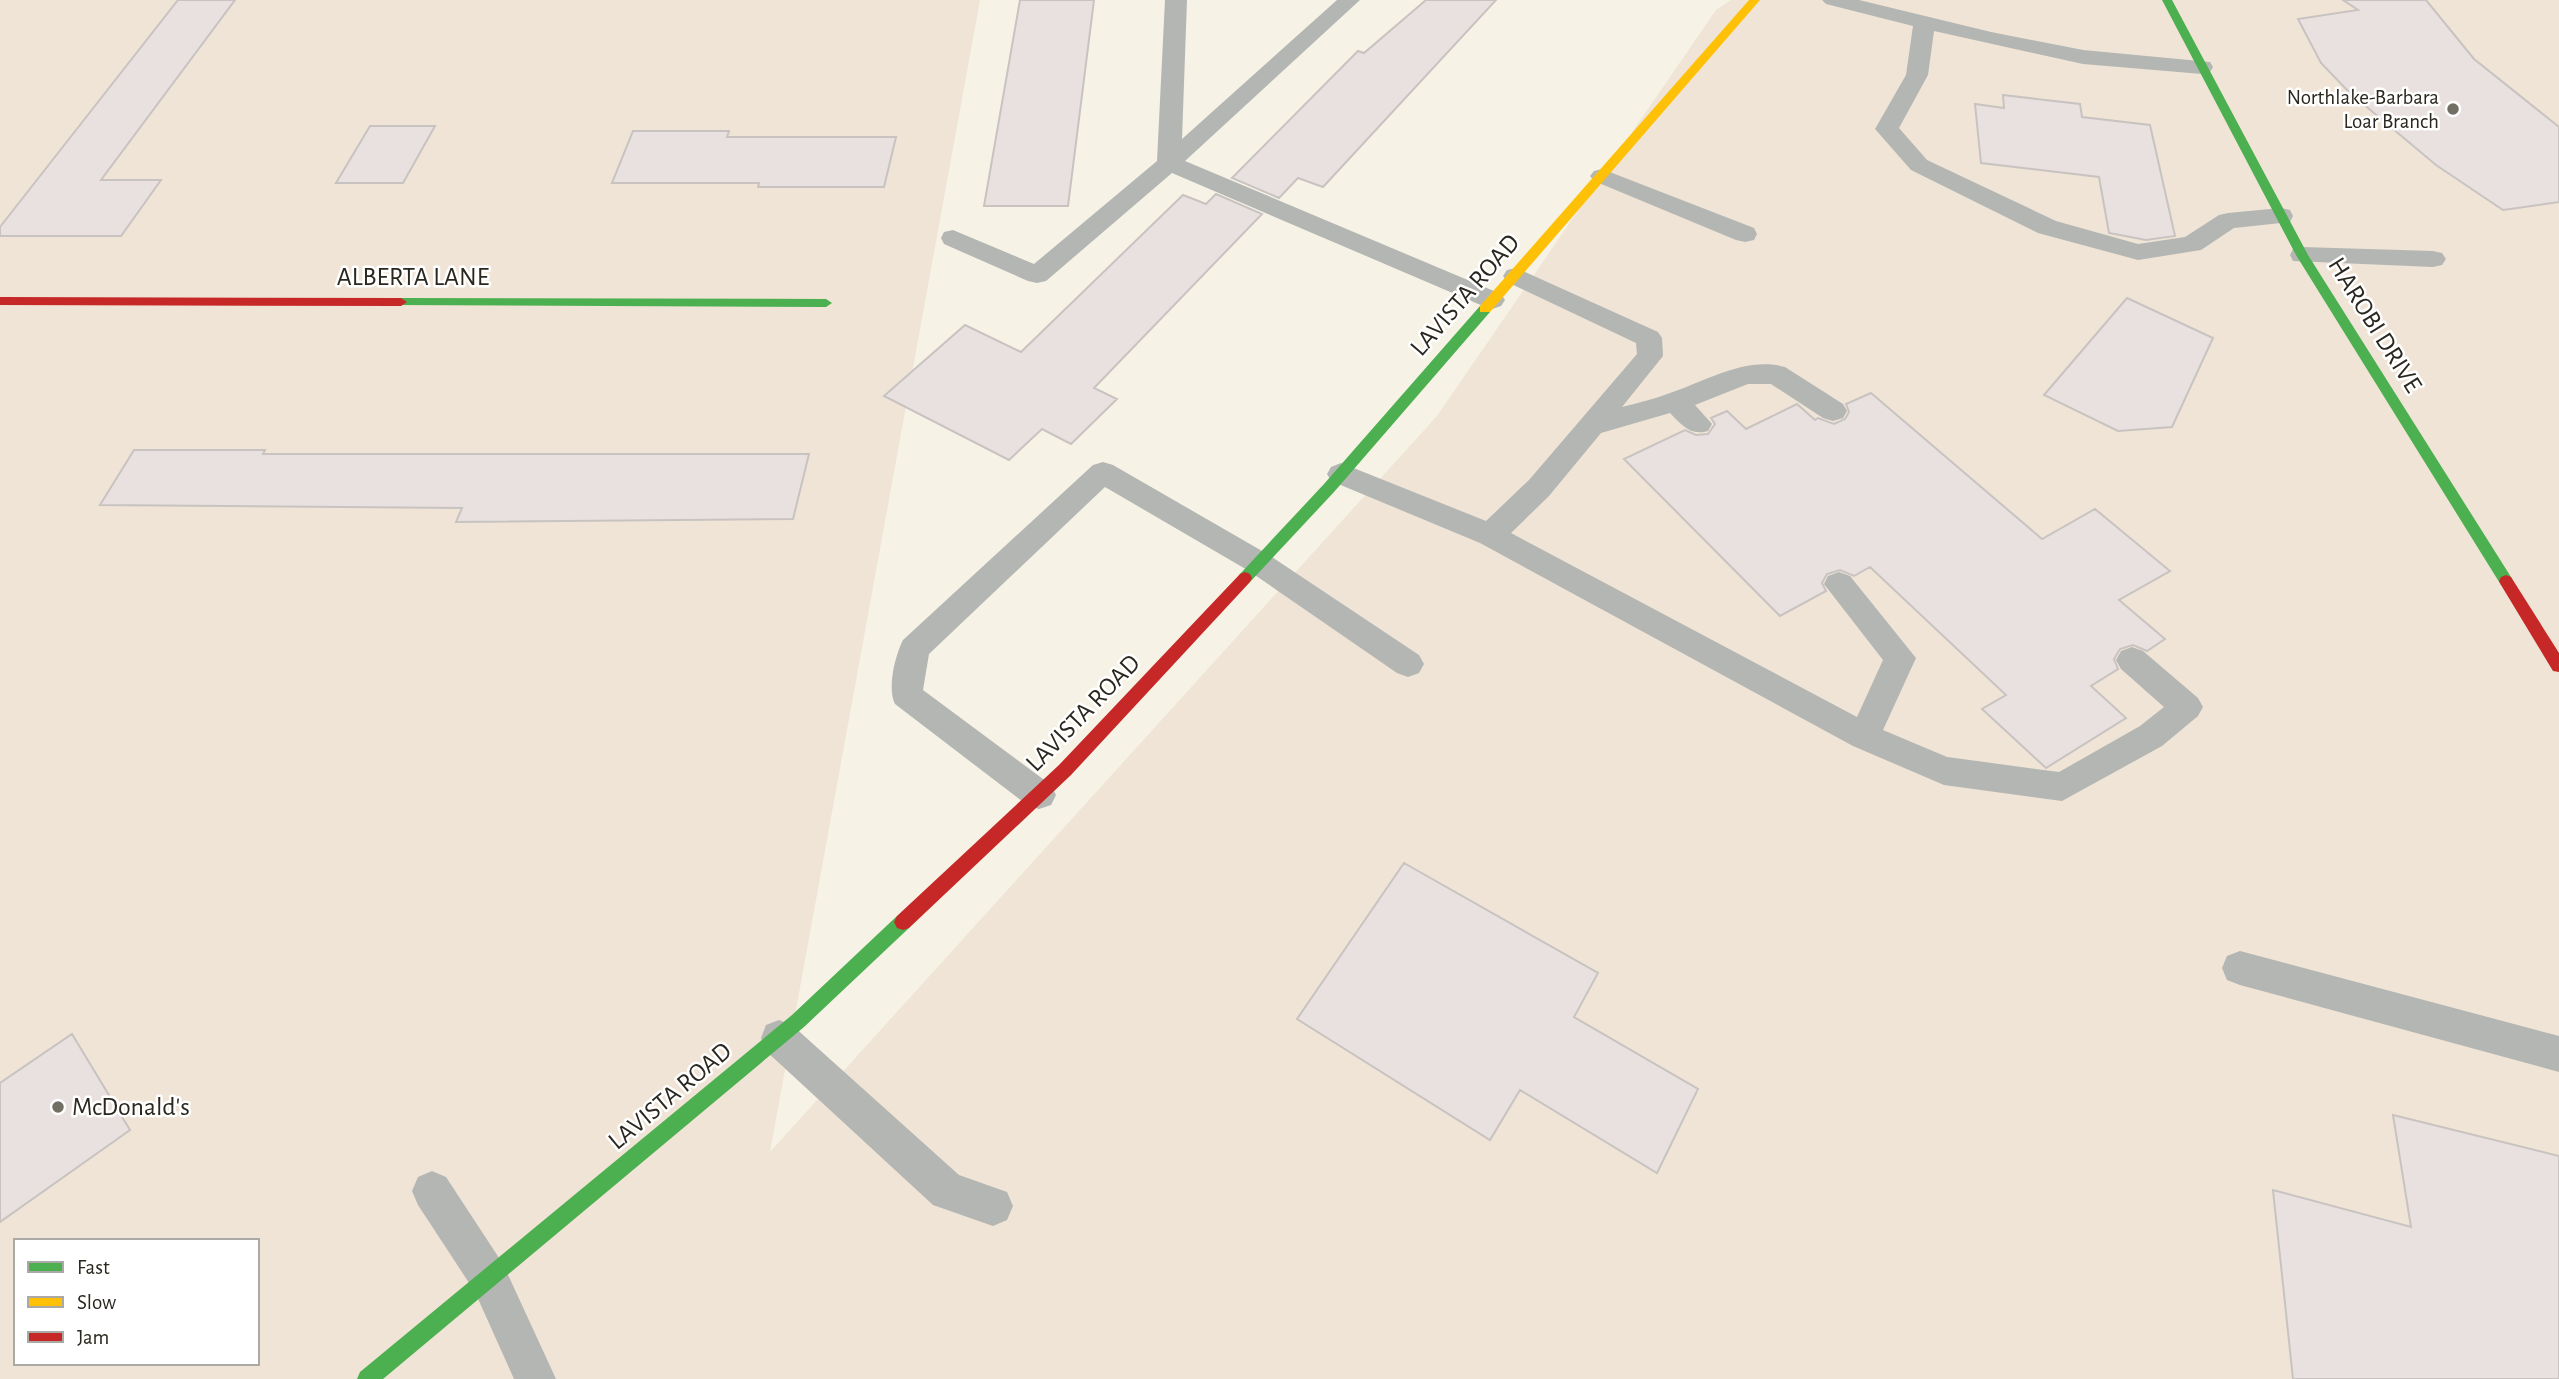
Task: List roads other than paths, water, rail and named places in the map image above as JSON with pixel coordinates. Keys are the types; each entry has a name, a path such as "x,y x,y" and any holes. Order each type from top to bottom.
{"main road":[{"name":"LAVISTA ROAD","path":"367,1379 779,1038 1039,794 1341,474 1755,0"},
{"name":"HAROBI DRIVE","path":"2167,0 2302,255 2559,666"},
{"name":"ALBERTA LANE","path":"0,301 825,303"}],"lane":[{"path":"1169,163 1176,0"},
{"path":"953,238 1037,275 1169,163 1349,0"},
{"path":"1833,0 1924,23 2083,57 2202,67"},
{"path":"1924,23 1916,75 1887,129 1919,165 2047,227 2138,252 2192,244 2228,221 2281,216"},
{"path":"1169,163 1492,300"},
{"path":"1602,176 1745,234"},
{"path":"2302,255 2433,258"},
{"path":"1490,535 1539,488 1650,356 1649,338 1516,276"},
{"path":"1591,426 1675,402 1746,375 1776,374 1833,411"},
{"path":"1675,402 1698,425"},
{"path":"1039,794 906,695 914,649 1103,472 1259,563 1408,664"},
{"path":"1341,474 1490,535 1864,736 1944,771 2062,787 2151,736 2187,707 2132,660"},
{"path":"1839,584 1900,658 1864,736"},
{"path":"2240,968 2559,1054"},
{"path":"779,1038 947,1191 993,1206"},
{"path":"432,1191 489,1278 535,1379"}],"place":[{"name":"Northlake-Barbara Loar Branch","path":"2453,109"},
{"name":"McDonald's","path":"58,1107"}]}
